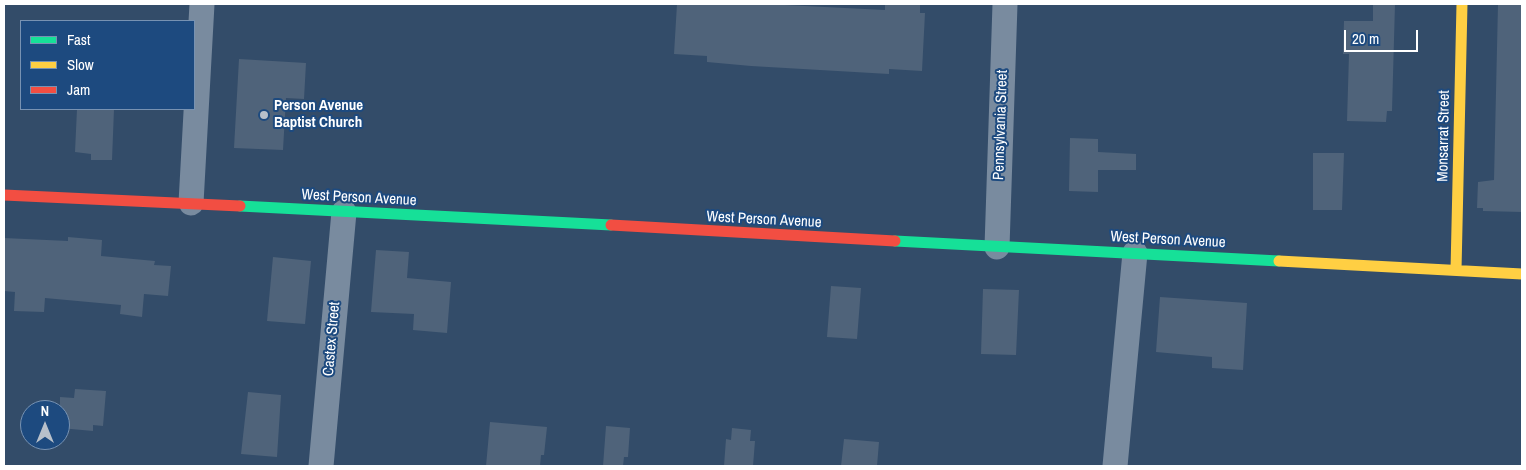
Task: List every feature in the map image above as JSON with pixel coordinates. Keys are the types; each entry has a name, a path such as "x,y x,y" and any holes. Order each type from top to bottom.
{"street":[{"path":"191,202 202,4"},
{"name":"Pennsylvania Street","path":"997,247 1005,4"},
{"name":"Monsarrat Street","path":"1456,270 1462,4"},
{"name":"West Person Avenue","path":"4,195 191,202 344,212 1522,274"},
{"name":"Castex Street","path":"321,466 344,212"},
{"path":"1115,466 1135,253"}],"building":[{"path":"677,4 765,4 885,10 885,4 920,4 920,13 925,13 922,71 889,69 889,74 751,66 707,62 707,56 674,54"},
{"path":"1373,4 1395,4 1392,111 1387,111 1386,122 1347,121 1349,54 1343,54 1344,21 1373,21"},
{"path":"1498,4 1522,4 1522,212 1483,211 1483,208 1477,208 1478,182 1494,180"},
{"name":"Person Avenue Baptist Church","path":"239,59 306,63 304,99 286,98 283,150 234,148"},
{"path":"77,110 114,110 112,160 91,160 91,154 75,152"},
{"path":"1070,138 1098,139 1098,152 1136,154 1136,170 1098,170 1098,192 1069,191"},
{"path":"1313,153 1344,153 1342,210 1313,210"},
{"path":"68,237 102,240 101,256 155,261 154,265 171,266 168,296 144,294 142,317 120,314 121,305 45,298 44,312 14,311 15,292 4,291 4,238 68,241"},
{"path":"376,250 409,252 407,278 451,282 447,333 413,330 414,314 371,312"},
{"path":"273,257 311,261 305,324 267,321"},
{"path":"831,286 861,288 857,339 827,337"},
{"path":"983,289 1019,290 1016,355 981,354"},
{"path":"1160,297 1247,303 1243,370 1212,368 1212,357 1156,352"},
{"path":"75,389 106,391 103,426 93,425 93,431 70,429 70,400 60,400 60,397 74,398"},
{"path":"248,392 281,395 277,457 241,454"},
{"path":"490,422 547,427 544,455 541,455 540,466 486,466"},
{"path":"606,426 630,428 628,457 624,457 623,466 603,466"},
{"path":"732,428 751,430 750,441 755,441 753,466 724,466 726,439 731,440"},
{"path":"844,439 879,442 877,466 841,466"}],"traffic: fast":[{"path":"240,206 611,225"},
{"path":"895,241 1279,261"}],"traffic: slow":[{"path":"1456,270 1462,4"},
{"path":"1279,261 1522,274"}],"traffic: jam":[{"path":"4,195 240,206"},
{"path":"611,225 895,241"}],"place":[{"name":"Person Avenue Baptist Church","path":"264,115"}]}
